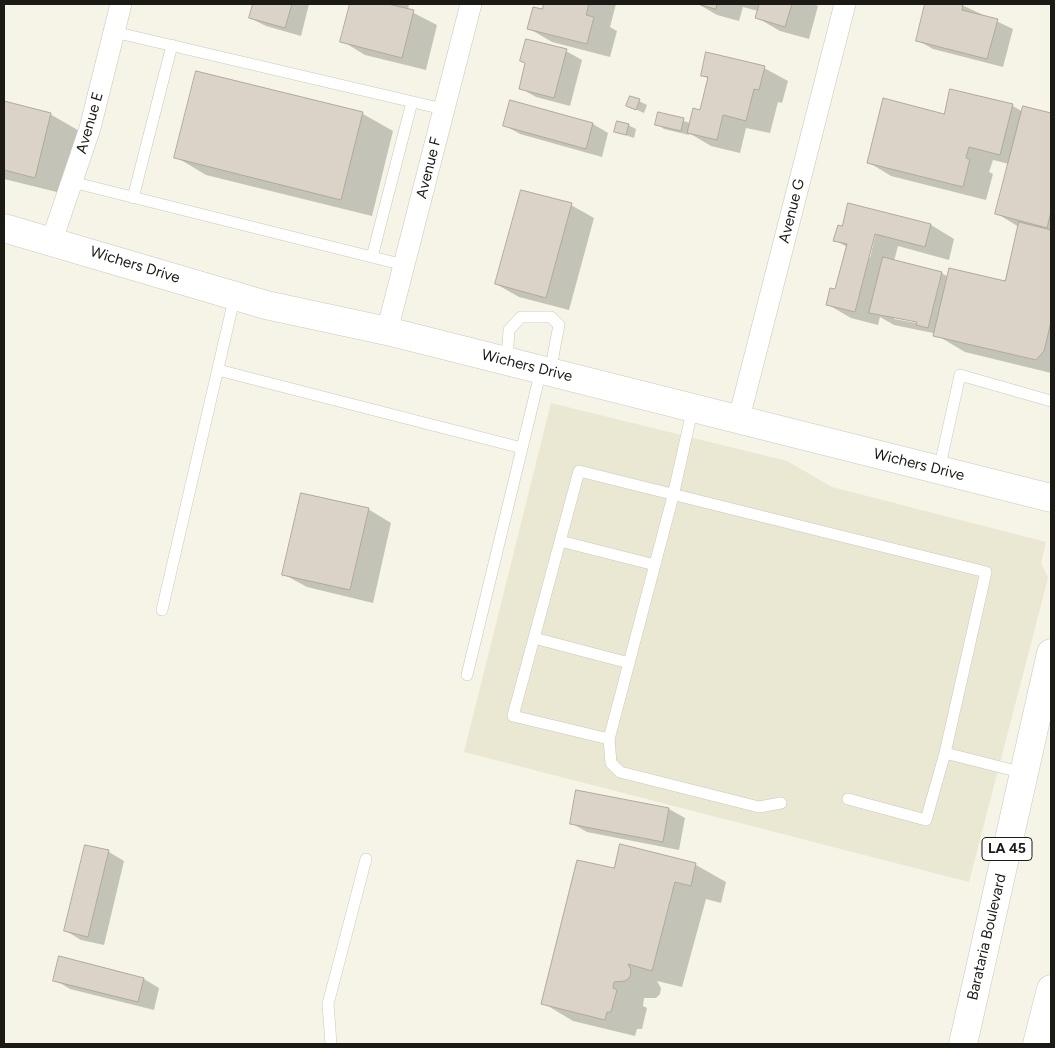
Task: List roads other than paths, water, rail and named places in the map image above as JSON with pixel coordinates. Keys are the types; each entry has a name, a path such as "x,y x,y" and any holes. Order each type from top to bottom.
{"street":[{"name":"Avenue E","path":"52,240 90,128 121,4"},
{"name":"Avenue F","path":"387,331 470,4"},
{"name":"Avenue G","path":"739,418 845,4"},
{"name":"Wichers Drive","path":"4,228 52,240 266,305 387,331 1051,498"},
{"name":"Barataria Boulevard","path":"963,1044 1051,653"},
{"path":"1037,1044 1051,989"}],"lane":[{"path":"114,32 443,110"},
{"path":"133,198 172,45"},
{"path":"372,258 412,102"},
{"path":"72,182 404,265"},
{"path":"162,610 235,295"},
{"path":"467,675 522,448 559,325 551,317 521,317 509,330 507,361"},
{"path":"218,370 522,448"},
{"path":"939,470 960,375 1051,401"},
{"path":"693,407 673,496 609,740 612,763 620,772 759,806 781,803"},
{"path":"609,740 513,716 579,471 673,496 986,572 945,753 926,820 848,799"},
{"path":"560,540 655,565"},
{"path":"534,638 629,663"},
{"path":"945,753 1024,773"},
{"path":"331,1044 328,1004 366,859"}]}
